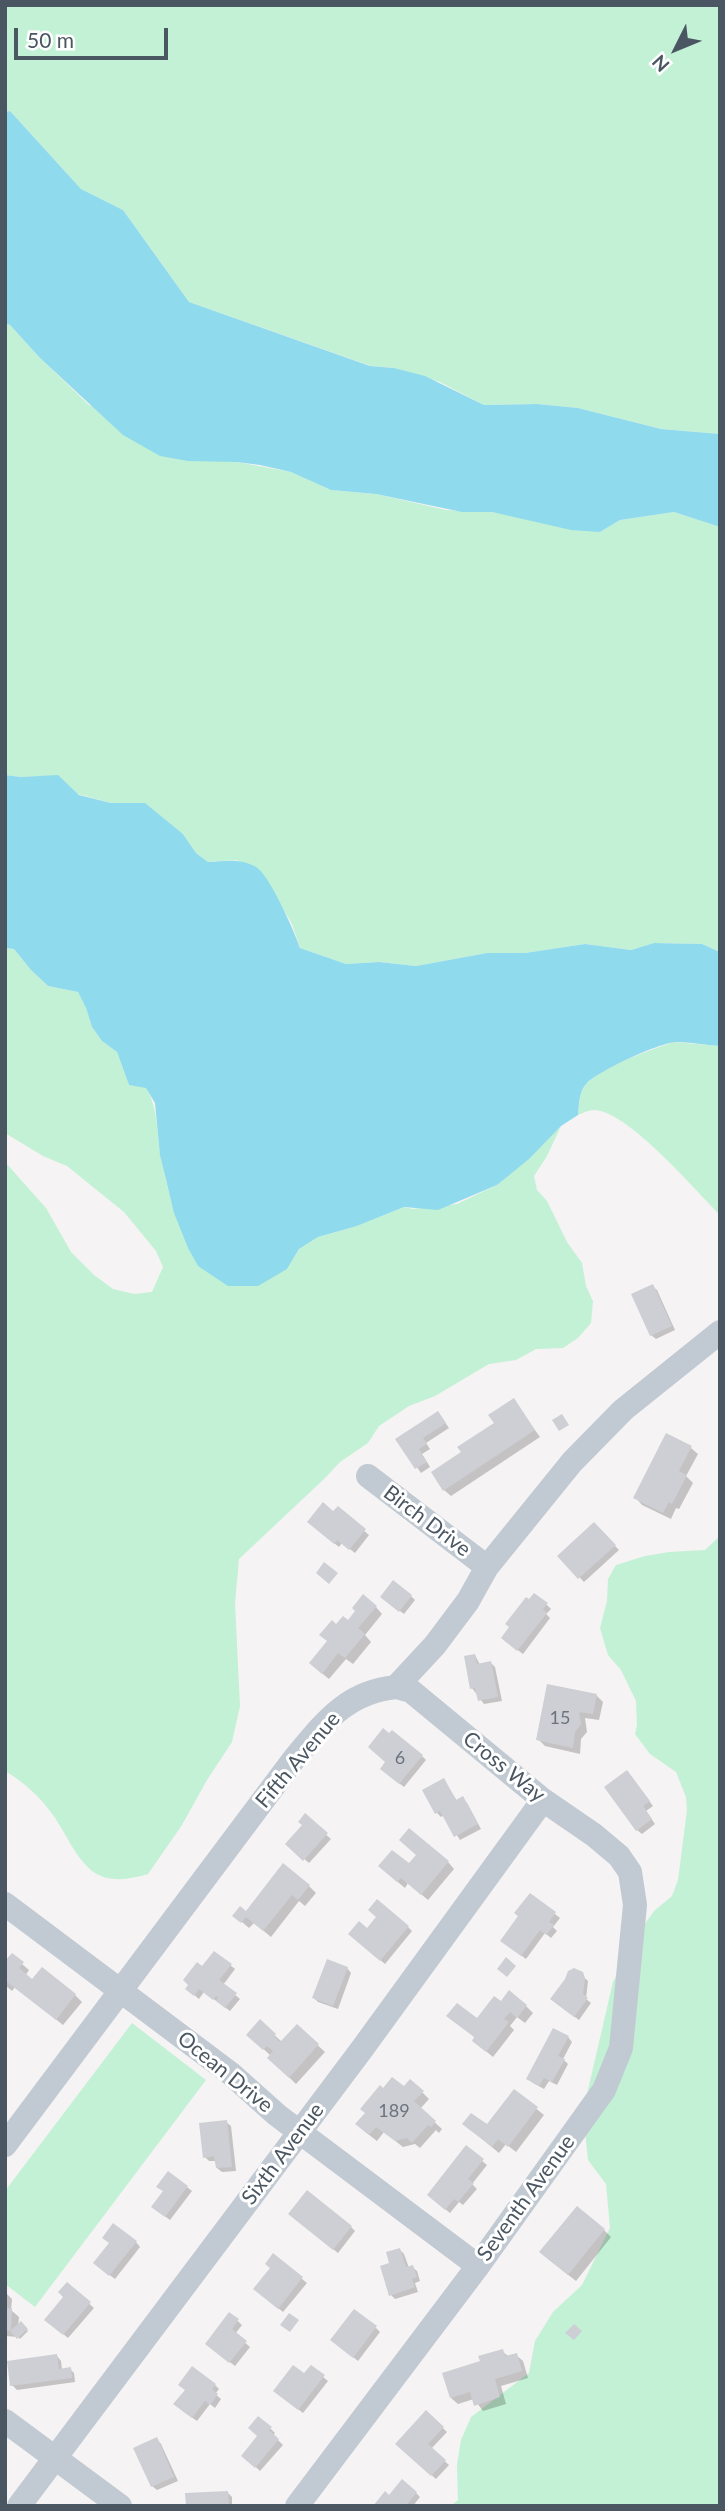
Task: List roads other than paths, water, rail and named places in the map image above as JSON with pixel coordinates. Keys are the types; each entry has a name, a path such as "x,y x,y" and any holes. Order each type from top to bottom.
{"street":[{"path":"396,1687 435,1645 468,1601 487,1567 572,1462 615,1419 720,1332"},
{"name":"Birch Drive","path":"368,1476 487,1567"},
{"name":"Cross Way","path":"396,1687 411,1691 543,1800 611,1850"},
{"name":"Fifth Avenue","path":"5,2145 293,1759 337,1710 354,1699 384,1688 396,1687"},
{"name":"Sixth Avenue","path":"19,2506 543,1800"},
{"name":"Seventh Avenue","path":"297,2506 478,2266 604,2090 621,2048 635,1905 630,1872 611,1850"},
{"name":"Ocean Drive","path":"5,1904 230,2073 299,2132 478,2266"},
{"path":"5,2421 120,2506"}],"water":[{"path":"10,111 81,189 123,210 189,302 370,366 394,368 425,376 484,405 537,404 578,408 661,429 720,434 720,527 674,512 620,520 600,532 571,530 492,512 462,512 376,494 331,490 291,472 260,465 188,461 160,456 123,435 5,323 5,112"},
{"path":"5,775 58,775 79,795 111,803 145,803 183,834 196,853 208,862 239,861 256,867 274,891 300,948 346,964 379,962 416,966 487,953 525,953 585,944 631,950 654,943 702,944 720,952 720,1046 676,1042 629,1058 587,1083 581,1094 578,1115 561,1126 529,1159 497,1185 438,1210 404,1207 357,1226 318,1237 299,1249 287,1269 258,1286 228,1286 198,1266 188,1248 174,1213 160,1155 155,1103 146,1088 129,1085 117,1052 102,1041 92,1027 78,992 48,986 14,949 5,948"}]}
